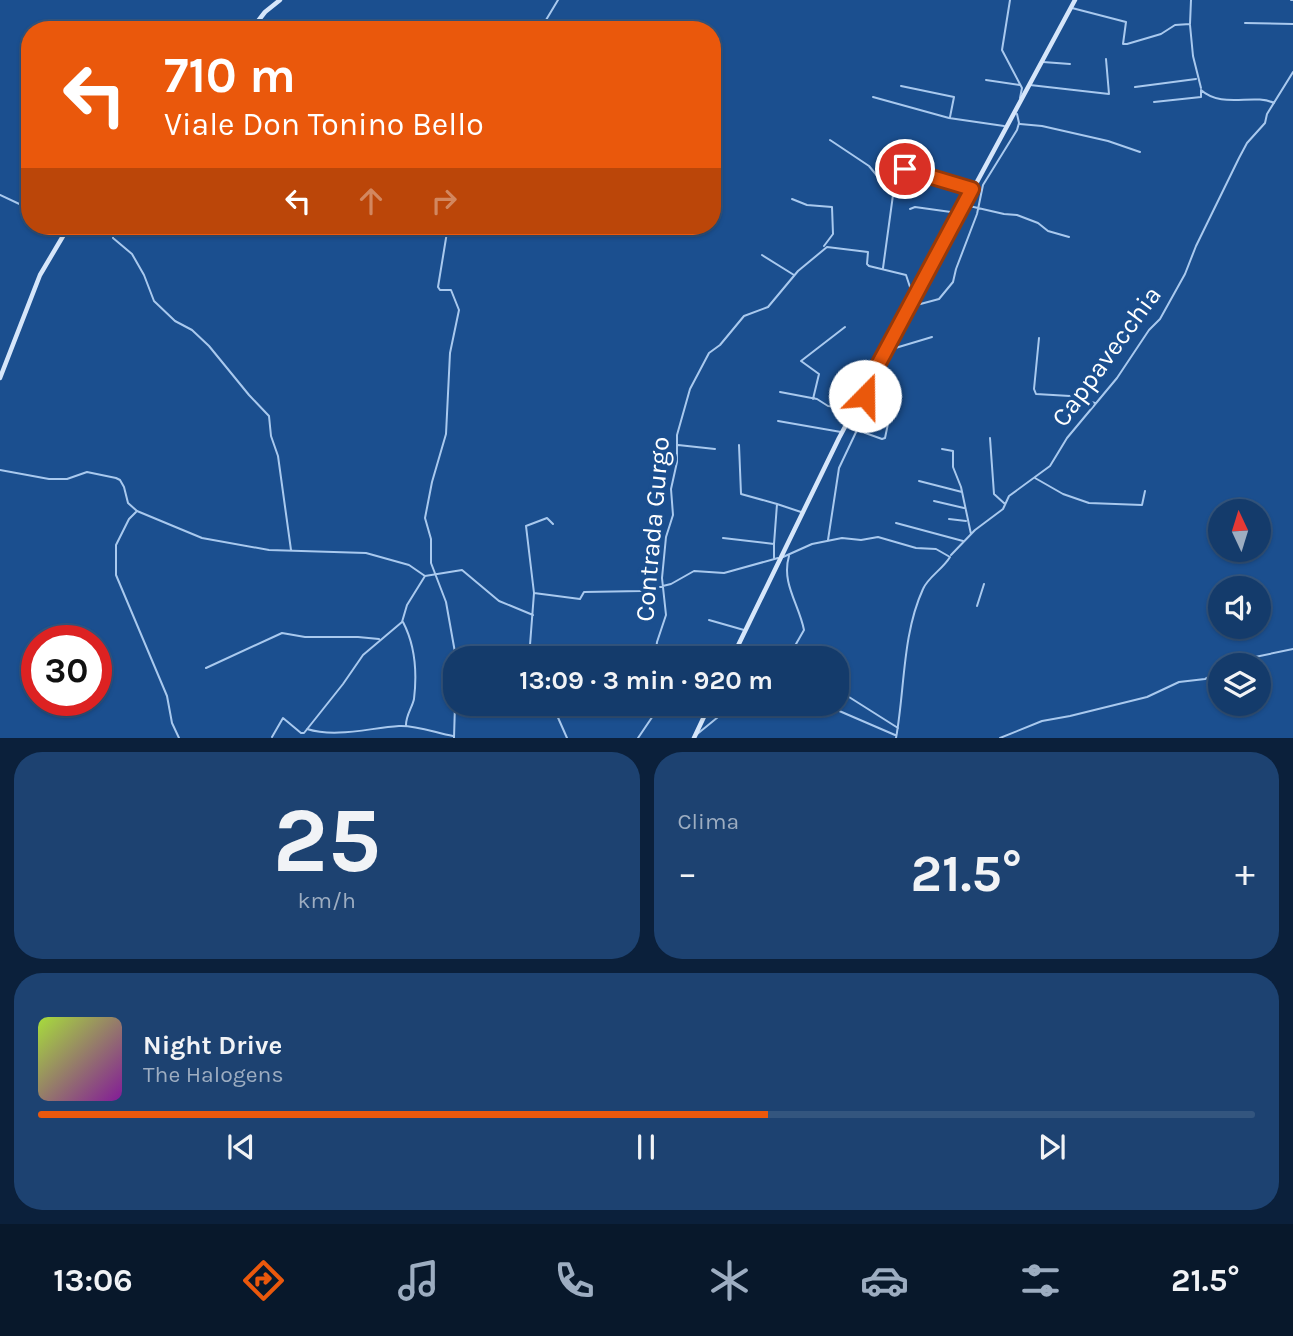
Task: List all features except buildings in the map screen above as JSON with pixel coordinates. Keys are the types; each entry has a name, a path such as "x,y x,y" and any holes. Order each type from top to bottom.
{"main road":[{"path":"258,21 280,0"},
{"path":"738,646 777,559 854,409 1075,0"},
{"path":"0,378 40,275 64,235"},
{"path":"695,737 705,716"}],"street":[{"path":"545,21 558,0"},
{"path":"1010,0 1002,50 1020,85 1020,102"},
{"path":"1154,102 1201,97 1193,56 1191,0"},
{"path":"1071,8 1126,22 1123,44 1161,34 1175,25 1190,24"},
{"path":"1245,23 1293,24"},
{"path":"1029,85 1109,94 1107,59"},
{"path":"1042,61 1070,64"},
{"name":"Cappavecchia","path":"896,736 914,612 924,585 945,566 964,541 1003,509 1009,496 1050,466 1067,438 1116,378 1149,330 1162,317 1247,143 1265,123 1267,114 1293,72"},
{"path":"1135,87 1198,79"},
{"path":"986,80 1020,85"},
{"path":"901,86 954,97 949,118"},
{"path":"1201,91 1208,96 1232,102 1267,99 1274,103"},
{"path":"873,97 949,118 1017,128"},
{"path":"909,306 939,299 953,282 979,208 986,178 1019,123 1014,112"},
{"path":"1019,123 1108,141 1140,152"},
{"path":"830,140 869,166 893,195 883,269"},
{"path":"905,169 972,189"},
{"path":"0,195 21,205"},
{"path":"792,200 807,205 832,207 833,234 824,246"},
{"path":"964,204 1017,215 1038,223 1048,231 1069,237"},
{"path":"910,209 915,207 960,213"},
{"path":"113,235 113,238 132,254 154,301 175,321 192,330 209,346 269,416 271,436 278,456 291,551"},
{"path":"447,235 438,287 440,290 450,289 459,310 450,353 446,434 425,518 431,539 431,558 446,602 454,646"},
{"name":"Contrada Gurgo","path":"657,646 666,615 662,585 666,537 673,515 671,489 677,462 677,432 690,389 705,360 744,316 768,307 794,275 827,247 868,252 867,265 906,275 914,297"},
{"path":"762,255 794,275"},
{"path":"813,399 819,374 801,361 845,327"},
{"path":"828,541 839,468 857,430 864,394 892,349 932,337"},
{"path":"1039,338 1034,389 1036,394 1070,396 1096,403"},
{"path":"780,392 827,405 854,409"},
{"path":"857,430 883,439 890,416 864,394"},
{"path":"778,421 842,432"},
{"path":"990,438 994,494 1005,504"},
{"path":"677,445 715,449"},
{"path":"739,445 740,499"},
{"path":"942,449 953,451 953,467 962,492 971,535"},
{"path":"0,470 49,479 67,480 87,472 116,478 124,487 128,503 137,511 202,538 269,550 366,553 409,565 425,576 462,570 499,601 533,615"},
{"path":"1034,477 1063,494 1089,503 1142,505 1145,491"},
{"path":"919,481 962,492"},
{"path":"741,494 802,512"},
{"path":"934,501 965,508"},
{"path":"777,504 774,544 777,559"},
{"path":"137,511 129,519 116,545 116,575 167,696 172,723 179,737"},
{"path":"530,646 534,593 526,526 547,518 552,524"},
{"path":"949,519 968,522"},
{"path":"896,523 964,541"},
{"path":"534,593 580,599 584,592 642,591 671,584 694,570 724,573 777,559 812,544 848,538 865,540 880,537 916,548 936,549 950,557"},
{"path":"723,538 774,544"},
{"path":"790,554 787,584 799,607 804,630 793,646"},
{"path":"406,726 413,701 415,669 402,622 407,605 425,576"},
{"path":"977,606 984,584"},
{"path":"709,620 745,631"},
{"path":"272,737 283,718 302,734 361,658 402,622"},
{"path":"206,668 282,633 305,637 380,639"},
{"path":"1271,654 1293,649"},
{"path":"1000,737 1042,721 1147,697 1179,682 1208,677"},
{"path":"849,698 898,728"},
{"path":"849,715 896,736"},
{"path":"307,729 322,734 340,735 406,726 454,737 455,716"},
{"path":"557,716 567,737"},
{"path":"638,737 653,716"},
{"path":"695,737 721,716"}],"route":[{"path":"865,396 863,393 972,189 905,169"}]}
